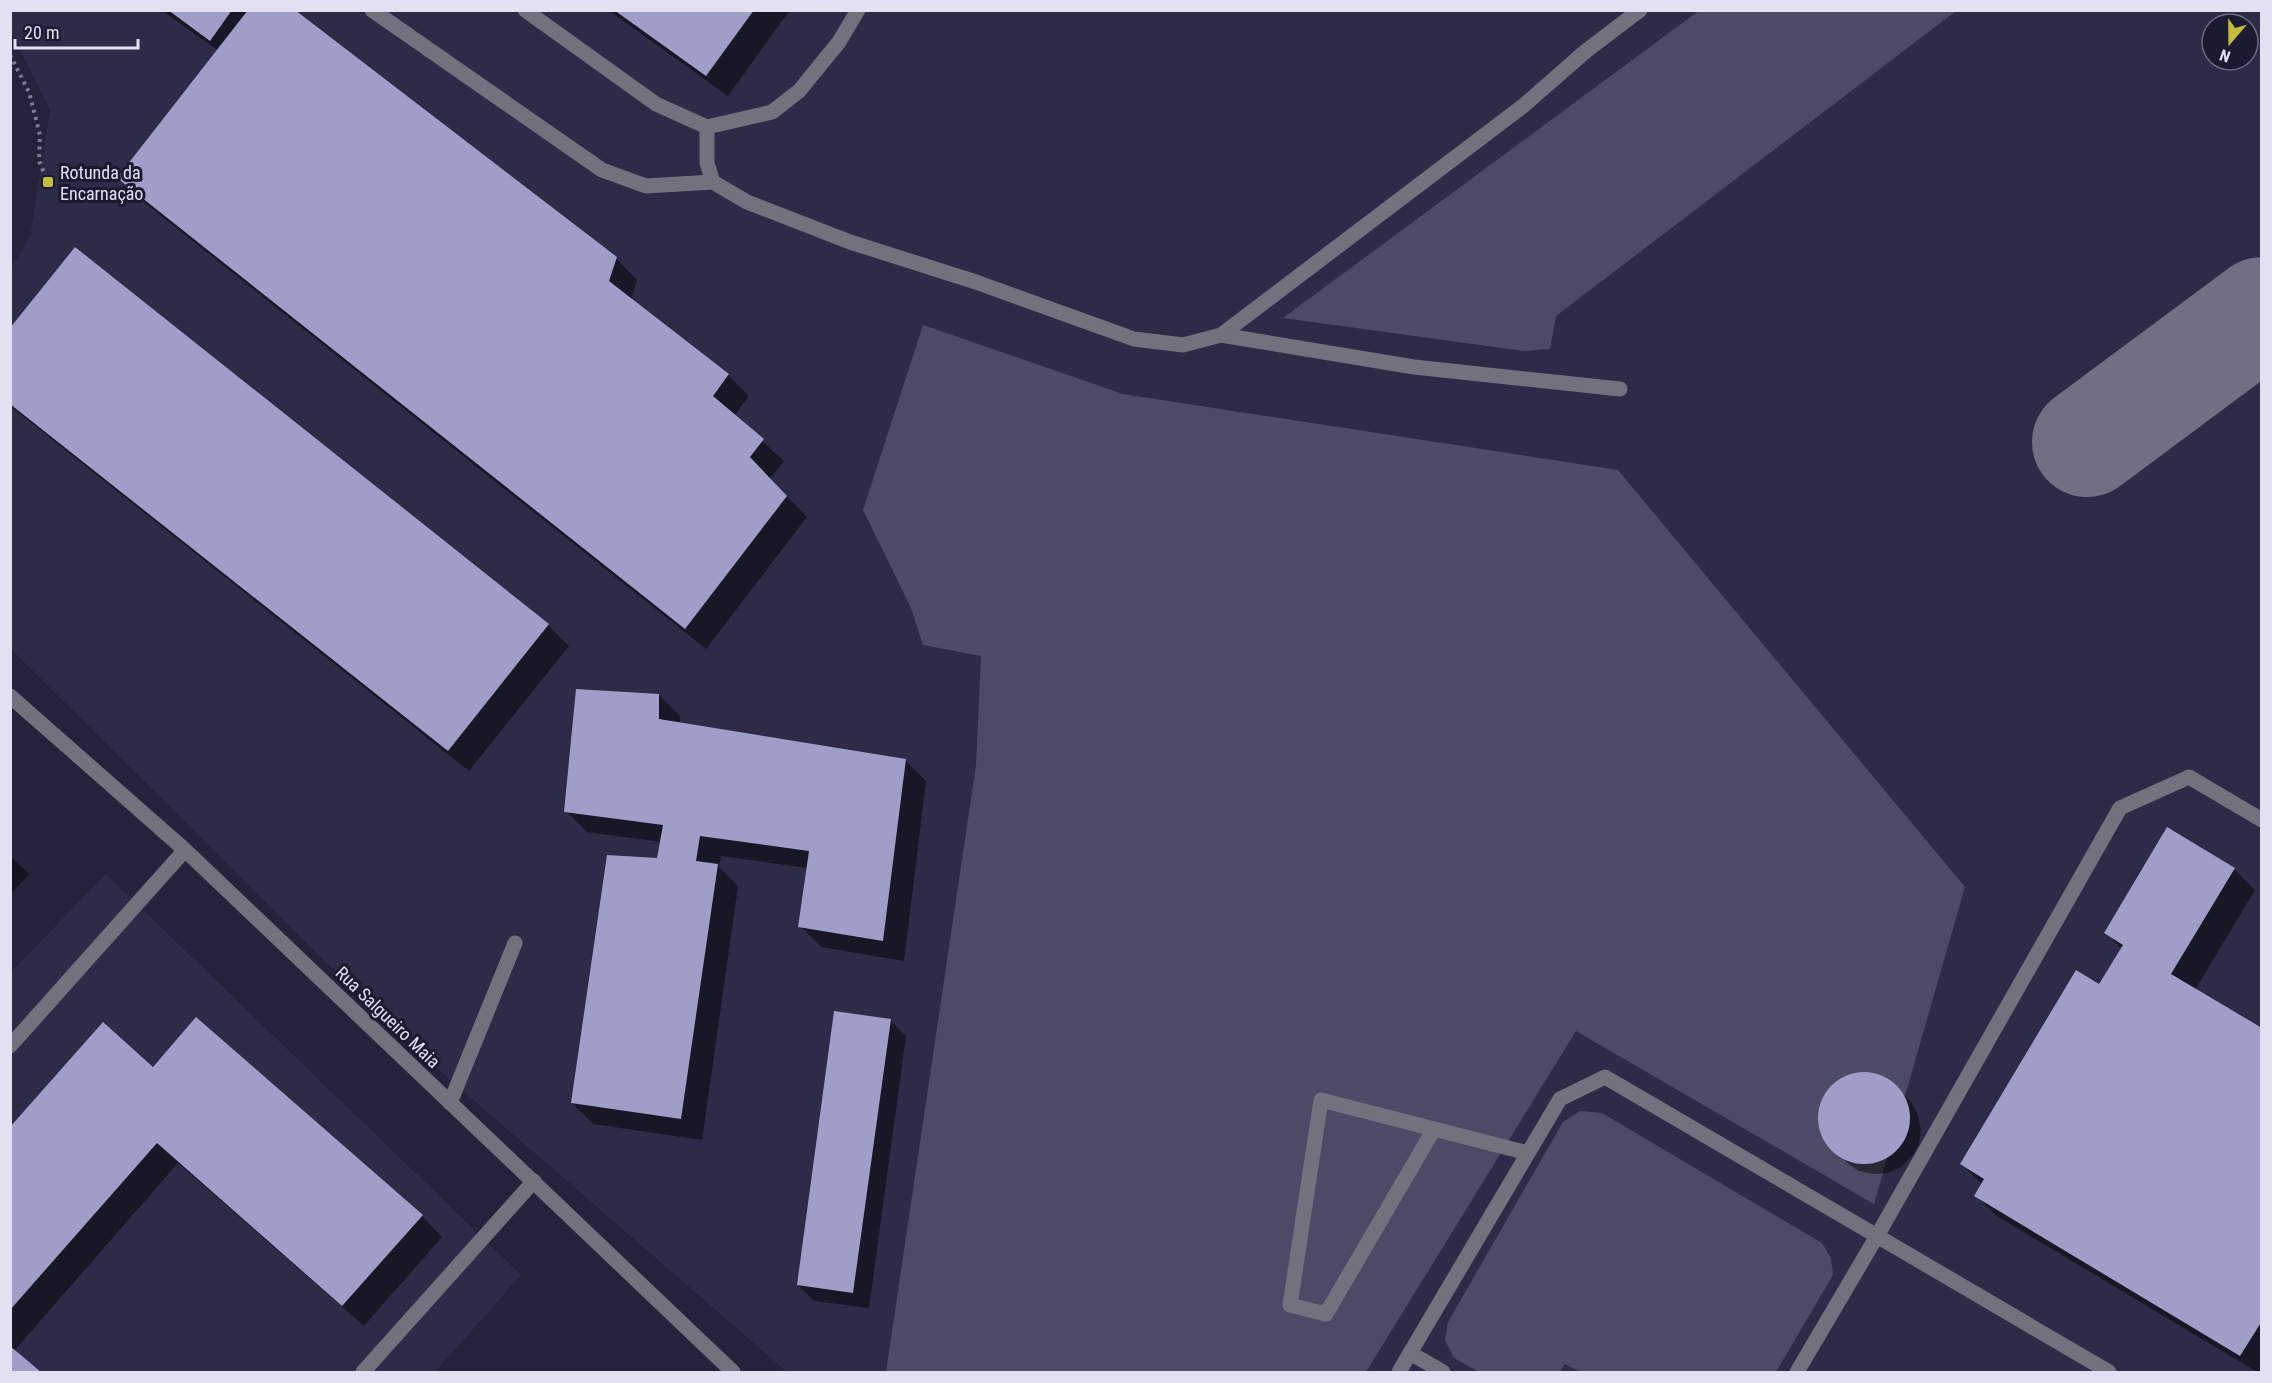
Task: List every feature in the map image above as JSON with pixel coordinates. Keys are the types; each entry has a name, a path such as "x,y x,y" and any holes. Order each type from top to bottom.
{"street":[{"path":"372,10 602,170 646,186 713,182 747,202 850,242 976,282 1134,339 1183,345 1221,334 1522,106 1586,51 1640,10"},
{"path":"525,10 656,104 707,127 772,112 799,91 840,42 858,10"},
{"path":"707,127 707,163 713,182"},
{"path":"1221,334 1414,367 1620,389"},
{"name":"Rua Salgueiro Maia","path":"10,696 185,850 733,1372"},
{"path":"1797,1372 1877,1236 2120,808 2189,777 2262,820"},
{"path":"10,1046 185,850"},
{"path":"450,1103 515,943"},
{"path":"1399,1372 1560,1099 1605,1077 2109,1372"},
{"path":"1434,1129 1326,1314 1290,1305 1321,1100 1528,1153"},
{"path":"363,1372 534,1181"},
{"path":"1410,1353 1443,1372"}],"path":[{"path":"10,55 29,92 40,135 39,160 48,182"}],"shaded area":[{"path":"11,10 2261,11 2261,1372 787,1372 400,1036 11,649 11,267 30,237 50,110 11,32"},
{"path":"1700,10 1956,11 1556,316 1550,349 1524,351 1283,318"},
{"path":"923,325 1123,394 1618,470 1965,887 1874,1204 1576,1031 1366,1372 886,1372 976,765 981,656 923,645 911,608 863,510"},
{"path":"106,874 521,1275 435,1372 11,1372 10,973"},
{"path":"1580,1111 1602,1113 1822,1243 1831,1258 1833,1275 1776,1372 1580,1372 1565,1364 1560,1372 1479,1372 1454,1358 1445,1340 1448,1322 1563,1122"}],"building":[{"path":"168,10 232,10 210,41"},
{"path":"248,10 295,10 617,257 609,281 729,374 713,396 764,439 750,457 787,496 685,629 117,178"},
{"path":"614,10 754,10 706,76"},
{"path":"75,247 549,624 448,751 10,404 10,328"},
{"path":"576,689 659,694 659,719 906,759 883,941 798,927 809,851 700,836 696,861 718,864 681,1119 571,1103 607,855 657,858 663,825 564,812"},
{"path":"2167,827 2235,868 2171,974 2262,1028 2262,1321 2240,1356 1974,1196 1984,1179 1960,1164 2076,970 2099,984 2123,945 2104,933"},
{"path":"834,1011 891,1019 853,1293 797,1285"},
{"path":"196,1017 423,1215 342,1306 157,1143 10,1310 10,1127 103,1022 153,1067"},
{"path":"1864,1072 1881,1076 1896,1086 1906,1101 1910,1118 1906,1135 1896,1150 1881,1160 1864,1164 1847,1160 1832,1150 1822,1135 1818,1118 1822,1101 1832,1086 1847,1076"},
{"path":"10,1346 41,1372 10,1372"}],"taxiway":[{"path":"2087,442 2262,312"}],"place":[{"name":"Rotunda da Encarnação","path":"48,182"}]}
